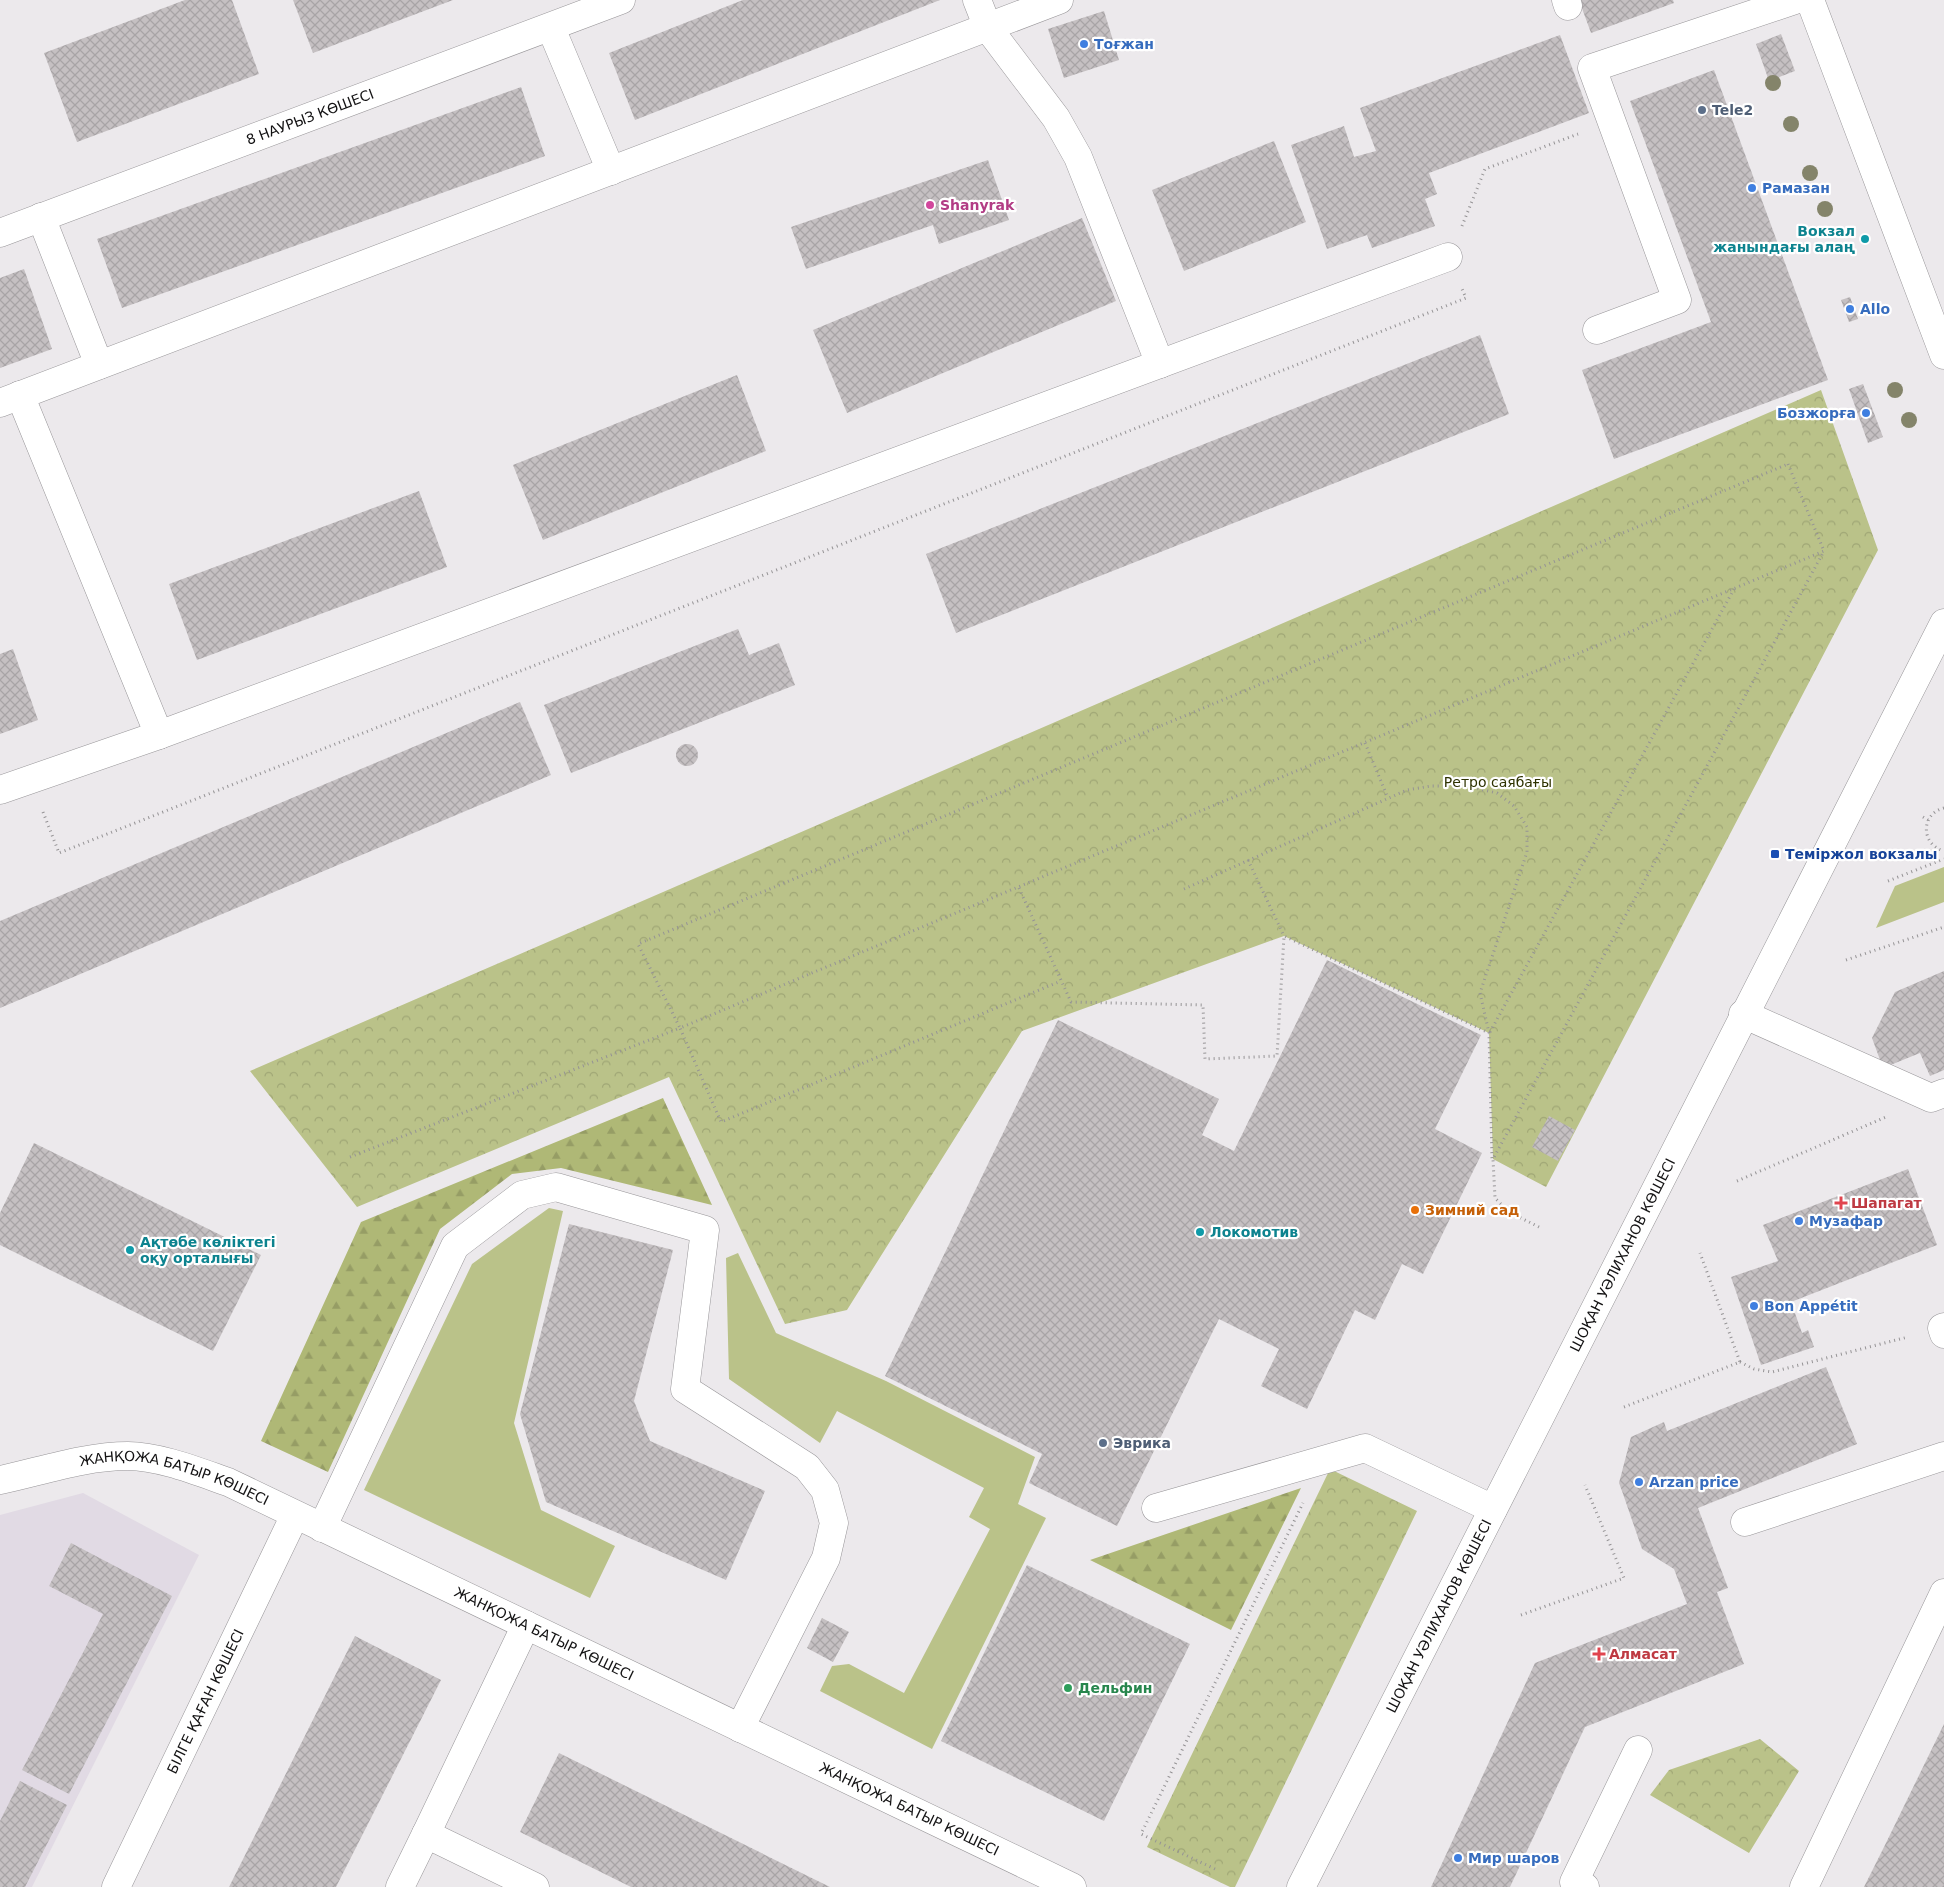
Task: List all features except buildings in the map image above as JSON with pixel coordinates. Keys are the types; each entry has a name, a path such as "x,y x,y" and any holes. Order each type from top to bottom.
{"street":[{"name":"8 НАУРЫЗ КӨШЕСІ","path":"0,233 621,0"},
{"path":"977,0 988,28 1056,118 1078,157 1160,364"},
{"path":"158,735 10,399 1059,0"},
{"path":"1597,330 1677,300 1592,68 1795,0"},
{"path":"1810,0 1944,355"},
{"path":"550,28 611,171"},
{"path":"41,218 99,365"},
{"path":"0,790 158,735 1448,257"},
{"name":"ШОҚАН УӘЛИХАНОВ КӨШЕСІ","path":"1301,1887 1944,623"},
{"path":"1744,1014 1940,1100"},
{"path":"322,1528 455,1246 522,1195 556,1187 705,1230 686,1389 807,1467 825,1490 834,1523 826,1558 740,1728"},
{"path":"1156,1508 1365,1448 1493,1509"},
{"name":"ЖАНҚОЖА БАТЫР КӨШЕСІ","path":"0,1480 100,1458 130,1456 162,1462 228,1482 740,1728 1022,1876 1072,1887"},
{"path":"1745,1522 1944,1456"},
{"name":"БІЛГЕ ҚАҒАН КӨШЕСІ","path":"116,1887 295,1515"},
{"path":"1804,1887 1944,1593"},
{"path":"400,1887 526,1625"},
{"path":"1585,1887 1574,1882 1638,1750"},
{"path":"426,1834 534,1887"}],"path":[{"path":"30,780 59,853 1466,298 1448,257 1485,169 1612,121"},
{"path":"1061,981 721,1122 680,1028 638,944 1788,464 1824,551"},
{"path":"350,1157 680,1028 1824,551"},
{"path":"1492,1159 1824,551"},
{"path":"1489,1033 1734,589"},
{"path":"1365,744 1388,798"},
{"path":"1184,888 1407,790 1431,786 1466,786 1497,793 1514,806 1527,827 1527,852 1480,993 1489,1033 1492,1159 1495,1198 1509,1212 1539,1227"},
{"path":"1944,808 1935,811 1928,820 1927,838 1936,848 1944,851"},
{"path":"1923,817 1928,820"},
{"path":"1888,881 1944,859"},
{"path":"1019,888 1071,1002 1203,1005 1205,1059 1277,1056 1284,936 1248,860"},
{"path":"1846,960 1944,927"},
{"path":"1284,936 1489,1033"},
{"path":"1736,1180 1940,1100"},
{"path":"1700,1253 1740,1362 1754,1369 1772,1372 1943,1330"},
{"path":"1624,1407 1740,1362"},
{"path":"1520,1615 1624,1578 1585,1485"},
{"path":"1215,1869 1141,1834 1305,1499"}],"shaded area":[{"path":"83,1493 199,1555 32,1887 0,1887 0,1515"}],"green space":[{"name":"Ретро саябағы","path":"1821,390 1878,550 1546,1187 1493,1159 1489,1033 1284,936 1022,1031 847,1310 785,1324 669,1077 357,1207 250,1071"},
{"path":"1944,867 1944,902 1876,928 1895,886"},
{"path":"663,1098 712,1205 561,1168 512,1174 440,1229 328,1472 261,1441 361,1222"},
{"path":"549,1208 563,1211 514,1423 541,1510 615,1546 590,1598 364,1490 472,1264"},
{"path":"738,1253 776,1333 886,1381 1035,1457 1018,1504 1046,1518 932,1749 820,1691 832,1666 849,1664 904,1693 990,1529 969,1517 984,1488 837,1411 820,1443 729,1379 726,1258"},
{"path":"1330,1469 1417,1511 1235,1887 1230,1887 1147,1847"},
{"path":"1301,1488 1231,1630 1090,1560"},
{"path":"1760,1739 1799,1771 1749,1853 1650,1795 1669,1770"}],"place":[{"name":"Тоғжан","path":"1084,44"},
{"name":"Tele2","path":"1702,110"},
{"name":"Рамазан","path":"1752,188"},
{"name":"Shanyrak","path":"930,205"},
{"name":"Вокзал жанындағы алаң","path":"1865,239"},
{"name":"Allo","path":"1850,309"},
{"name":"Бозжорға","path":"1866,413"},
{"name":"Теміржол вокзалы","path":"1775,854"},
{"name":"Шапагат","path":"1841,1203"},
{"name":"Зимний сад","path":"1415,1210"},
{"name":"Музафар","path":"1799,1221"},
{"name":"Локомотив","path":"1200,1232"},
{"name":"Ақтөбе көліктегі оқу орталығы","path":"130,1250"},
{"name":"Bon Appétit","path":"1754,1306"},
{"name":"Эврика","path":"1103,1443"},
{"name":"Arzan price","path":"1639,1482"},
{"name":"Алмасат","path":"1599,1654"},
{"name":"Дельфин","path":"1068,1688"},
{"name":"Мир шаров","path":"1458,1858"}]}
